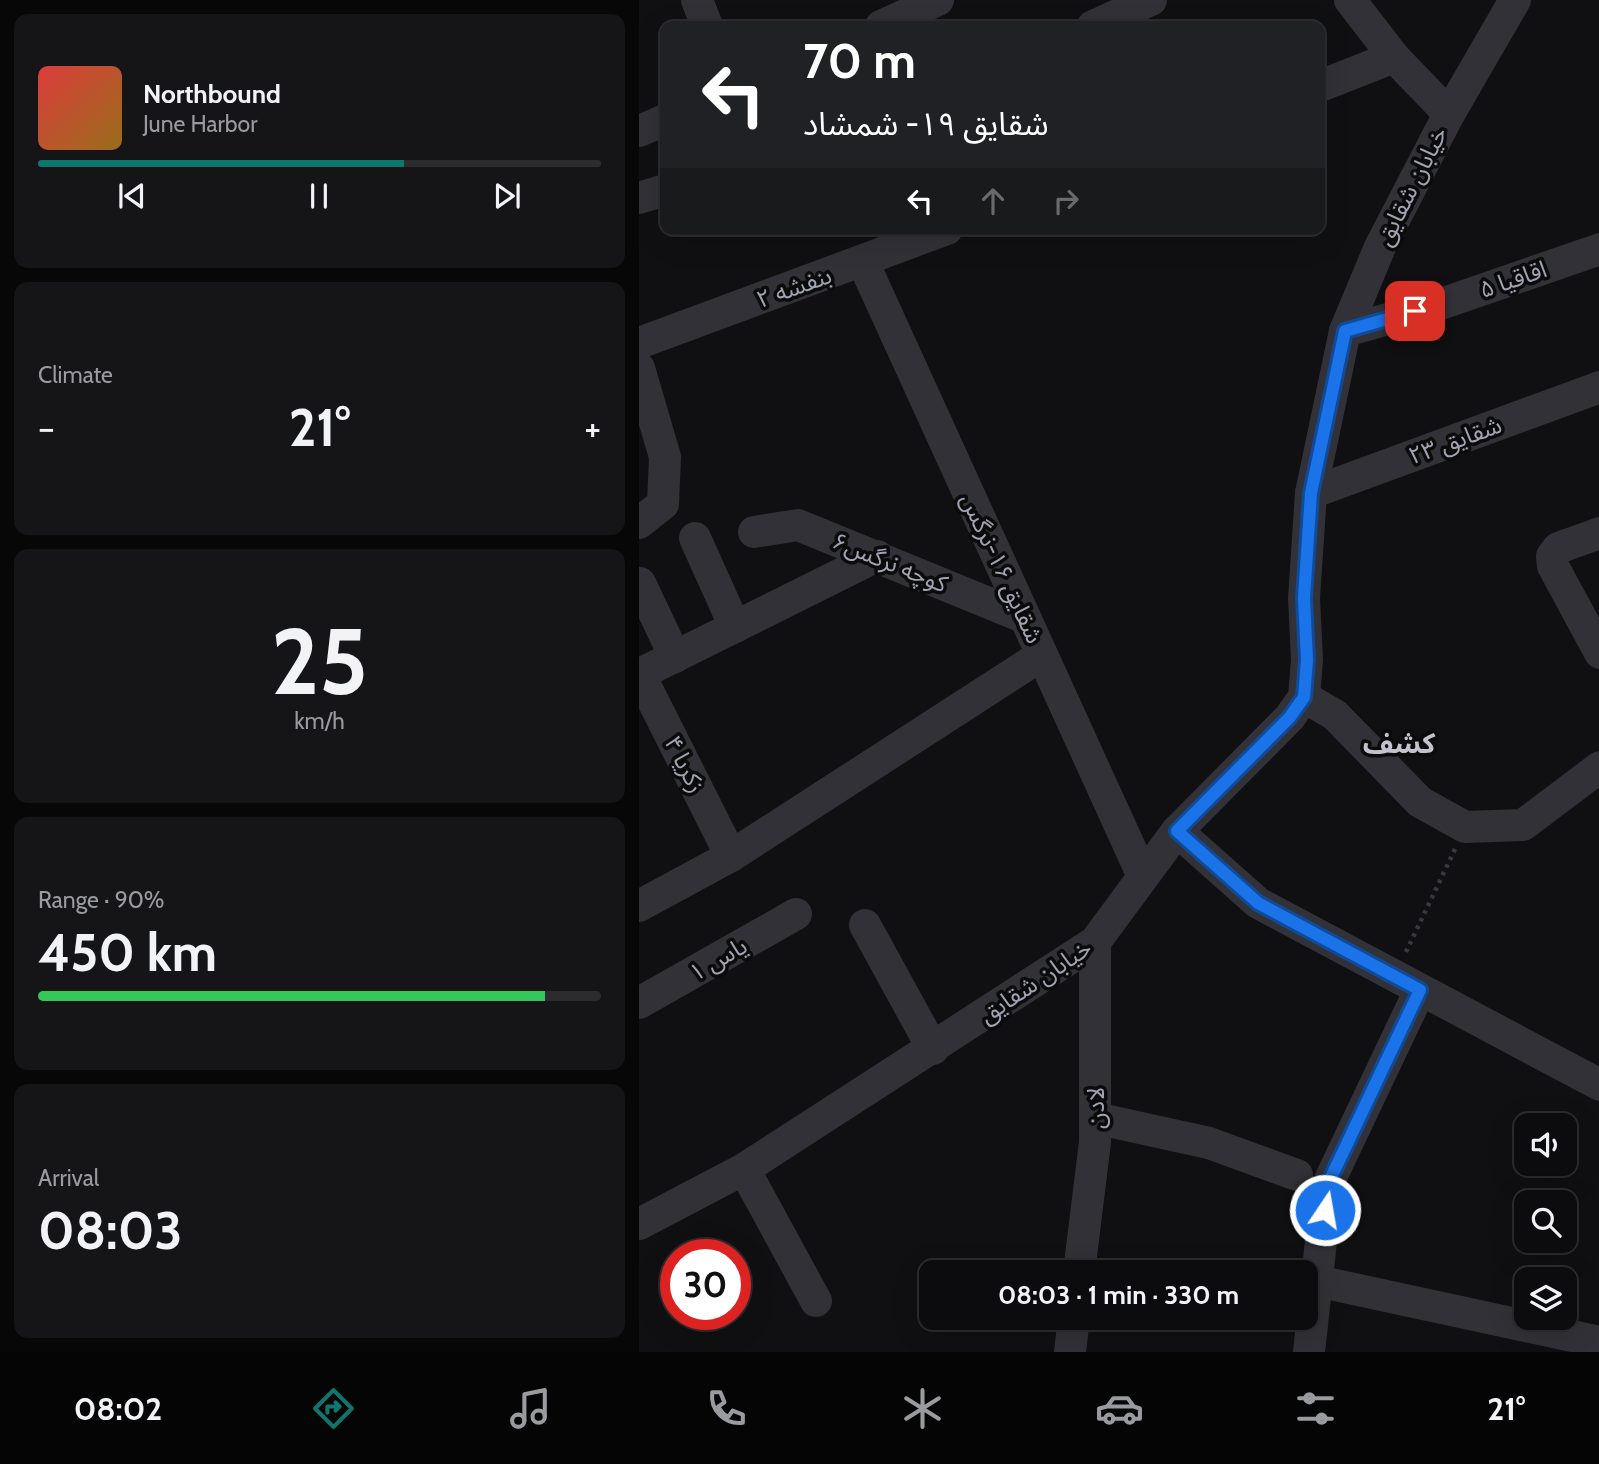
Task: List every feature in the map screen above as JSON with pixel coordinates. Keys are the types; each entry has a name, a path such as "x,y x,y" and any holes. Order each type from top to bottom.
{"street":[{"path":"697,0 705,21"},
{"path":"886,16 938,0"},
{"path":"1104,21 1151,0"},
{"path":"1350,0 1394,57 1449,114"},
{"name":"خیابان شقایق","path":"639,1224 744,1169 1095,943 1142,874 1177,831 1290,717 1304,697 1307,660 1304,598 1311,493 1345,331 1380,247 1449,114 1515,0"},
{"path":"1325,84 1394,57"},
{"path":"639,131 660,122"},
{"path":"639,198 660,192"},
{"name":"بنفشه ۲","path":"639,343 932,235"},
{"name":"اقاقیا ۵","path":"1345,331 1439,305 1599,248"},
{"name":"شقایق ۱۶-نرگس","path":"863,262 1142,874"},
{"path":"639,368 665,457 663,503 639,523"},
{"name":"شقایق ۲۳","path":"1311,493 1599,387"},
{"name":"کوچه نرگس۶","path":"753,532 798,525 1023,617"},
{"path":"1599,533 1558,548 1552,556 1553,566 1599,653"},
{"path":"695,538 735,626"},
{"path":"639,674 877,556"},
{"path":"640,583 675,657"},
{"path":"639,906 731,856 1042,655"},
{"name":"زکریا ۴","path":"639,674 731,856"},
{"path":"1304,697 1335,715 1420,802 1465,827 1523,825 1599,767"},
{"path":"1177,831 1258,903 1599,1085"},
{"name":"یاس ۱","path":"639,1003 796,914"},
{"path":"865,925 933,1049"},
{"name":"لادن","path":"1080,1260 1095,1118 1095,943"},
{"path":"1318,1272 1327,1186 1408,983"},
{"path":"1095,1118 1209,1143 1296,1175"},
{"path":"744,1169 816,1301"},
{"path":"1318,1281 1599,1342"},
{"path":"1069,1352 1072,1330"},
{"path":"1309,1352 1311,1330"}],"path":[{"path":"1408,983 1465,827"}],"district":[{"name":"کشف","path":"1399,743"}],"route":[{"path":"1325,1210 1327,1186 1420,990 1258,903 1177,831 1290,717 1304,697 1307,660 1304,598 1311,493 1345,331 1415,311"}]}
